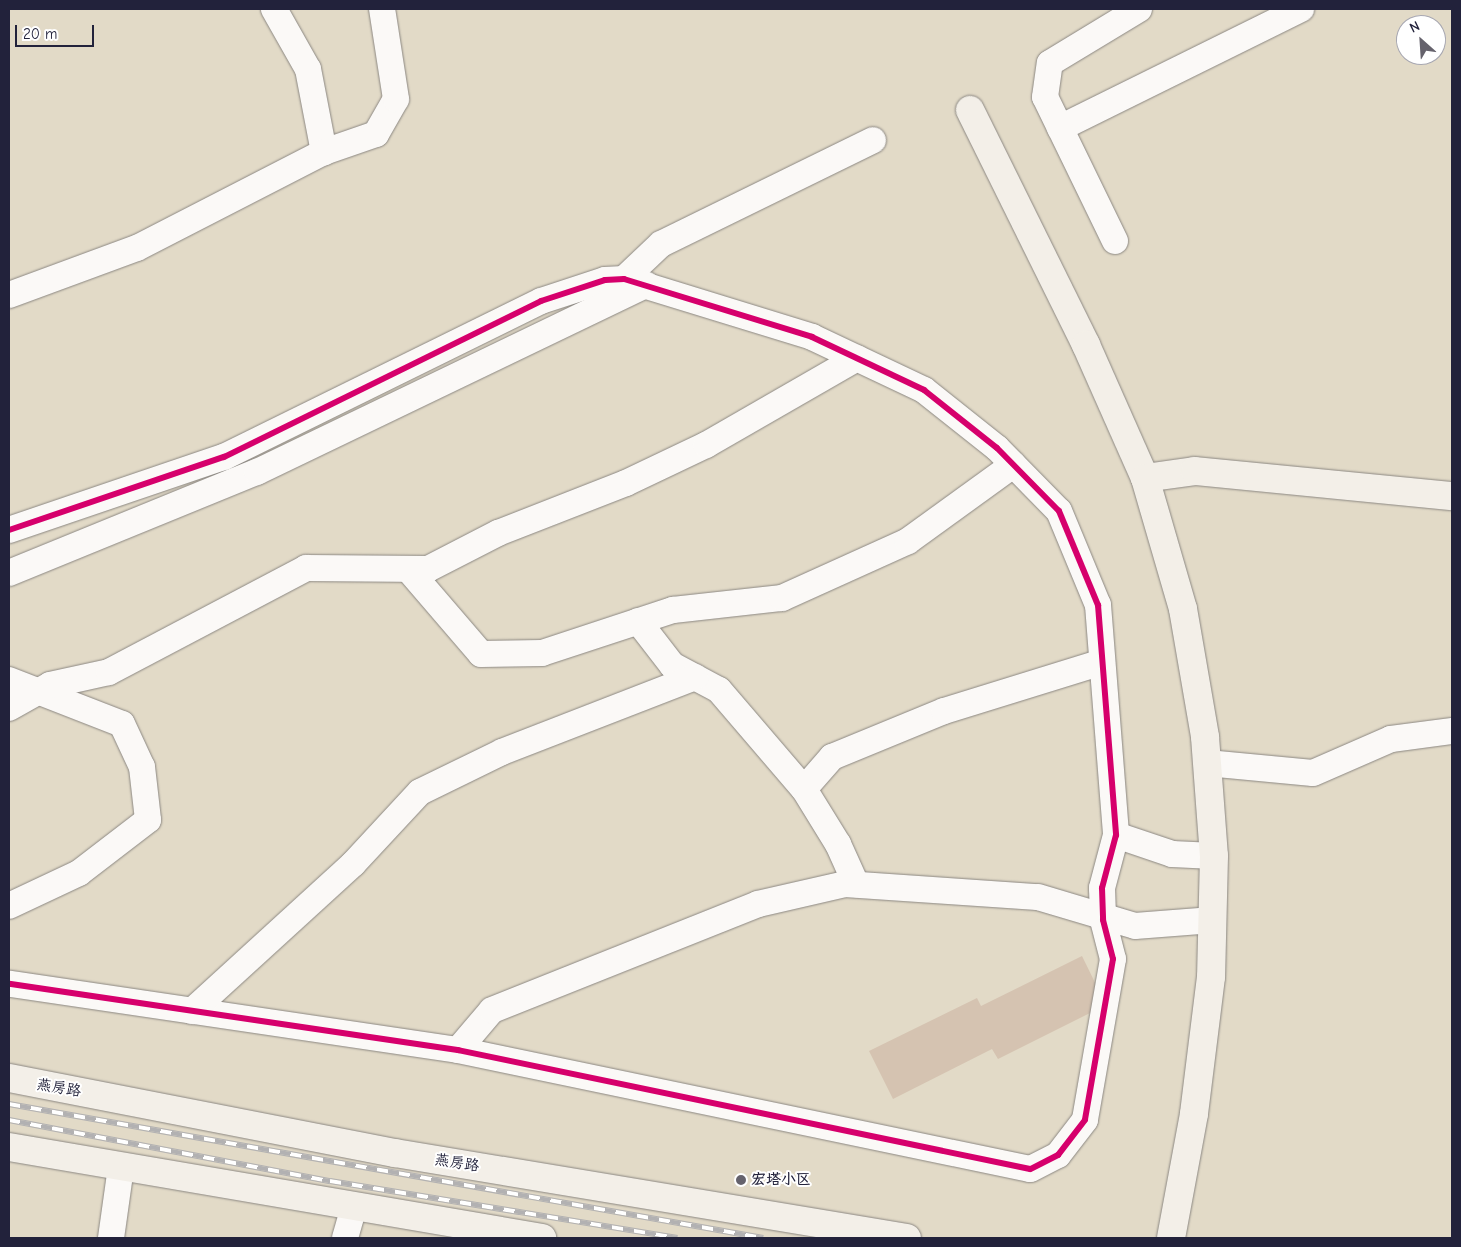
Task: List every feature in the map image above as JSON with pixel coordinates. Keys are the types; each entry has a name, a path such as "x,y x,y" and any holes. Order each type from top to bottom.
{"street":[{"path":"274,9 308,69 324,152"},
{"path":"9,295 137,248 324,152 376,134 396,99 382,9"},
{"path":"1115,241 1045,97 1050,62 1139,9"},
{"path":"1060,128 1302,9"},
{"path":"970,110 1086,345 1145,478 1182,609 1207,763 1214,856 1211,977 1194,1114 1171,1238"},
{"path":"9,573 257,472 635,282 662,244 874,140"},
{"path":"9,530 224,457 541,301 605,280 635,282 812,337 924,390 1013,465 1059,511 1098,605 1116,835 1102,888 1103,920 1113,959 1085,1120 1058,1155 1030,1169 458,1050 9,984"},
{"path":"9,708 50,685 109,672 306,568 428,569 498,533 626,483 789,401 857,358"},
{"path":"408,569 481,654 542,653 673,610 782,598 908,541 1013,465"},
{"path":"1145,478 1195,471 1452,496"},
{"path":"638,621 672,665 719,690 804,789 838,844 856,884"},
{"path":"804,789 832,757 944,711 1102,662"},
{"path":"192,1011 354,864 420,792 502,752 695,677"},
{"path":"9,680 35,693 122,724 142,767 148,820 79,873 9,906"},
{"path":"1207,763 1313,773 1391,738 1452,731"},
{"path":"1116,835 1172,854 1214,856"},
{"path":"458,1050 492,1010 758,904 856,884 1038,897 1103,920 1135,926 1212,920"},
{"name":"燕房路","path":"9,1078 395,1153 848,1233 907,1238"},
{"path":"9,1146 120,1167 542,1238"},
{"path":"112,1238 120,1167"},
{"path":"345,1238 354,1206"}],"building":[{"path":"1082,956 1106,1005 998,1059 992,1049 893,1099 869,1051 977,998 981,1006"}],"railway":[{"path":"9,1104 763,1238"},
{"path":"9,1120 330,1181 677,1238"}],"cycle path":[{"path":"9,530 224,457 541,301 605,280 624,279 812,337 924,390 997,448 1059,511 1098,605 1116,835 1102,888 1103,920 1113,959 1085,1120 1058,1155 1030,1169 458,1050 9,984"}],"place":[{"name":"宏塔小区","path":"741,1180"}]}
